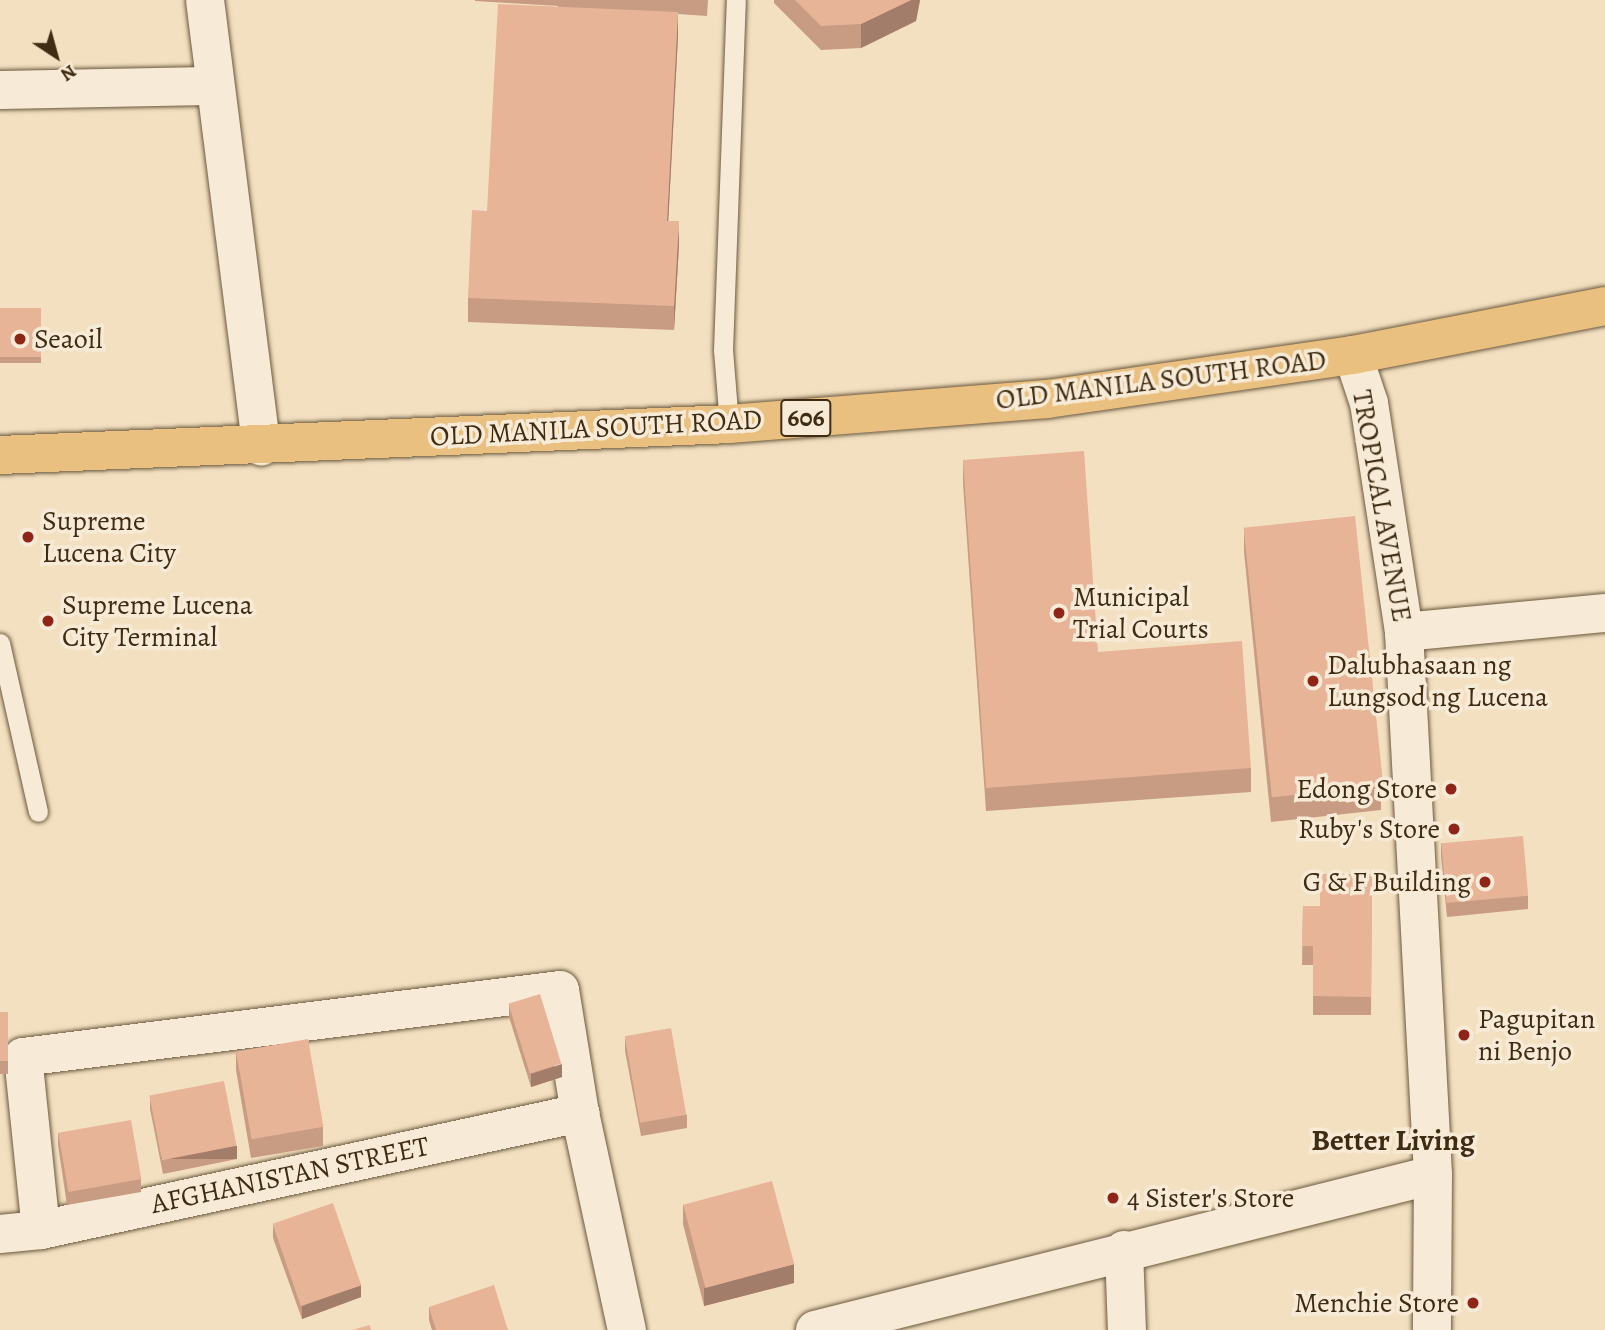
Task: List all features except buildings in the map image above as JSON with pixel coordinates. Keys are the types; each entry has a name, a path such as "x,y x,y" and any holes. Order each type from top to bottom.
{"main road":[{"name":"OLD MANILA SOUTH ROAD","path":"0,455 729,424 1048,399 1353,355 1605,306"}],"street":[{"path":"205,0 261,446"},
{"path":"0,90 215,86"},
{"name":"TROPICAL AVENUE","path":"1353,355 1369,403 1404,632 1433,1175 1432,1330"},
{"path":"1404,632 1605,613"},
{"path":"41,1230 23,1057 560,990 580,1114 627,1330"},
{"name":"AFGHANISTAN STREET","path":"0,1234 41,1230 580,1114"},
{"path":"815,1330 1124,1250 1433,1175"},
{"path":"1124,1250 1127,1330"}],"lane":[{"path":"729,424 723,350 736,0"},
{"path":"0,643 38,812"}],"place":[{"name":"Seaoil","path":"20,339"},
{"name":"Supreme Lucena City","path":"28,537"},
{"name":"Municipal Trial Courts","path":"1059,613"},
{"name":"Supreme Lucena City Terminal","path":"48,621"},
{"name":"Dalubhasaan ng Lungsod ng Lucena","path":"1313,681"},
{"name":"Edong Store","path":"1451,789"},
{"name":"Ruby's Store","path":"1454,829"},
{"name":"G & F Building","path":"1485,882"},
{"name":"Pagupitan ni Benjo","path":"1464,1035"},
{"name":"4 Sister's Store","path":"1113,1198"},
{"name":"Menchie Store","path":"1473,1303"}],"district":[{"name":"Better Living","path":"1393,1140"}]}
